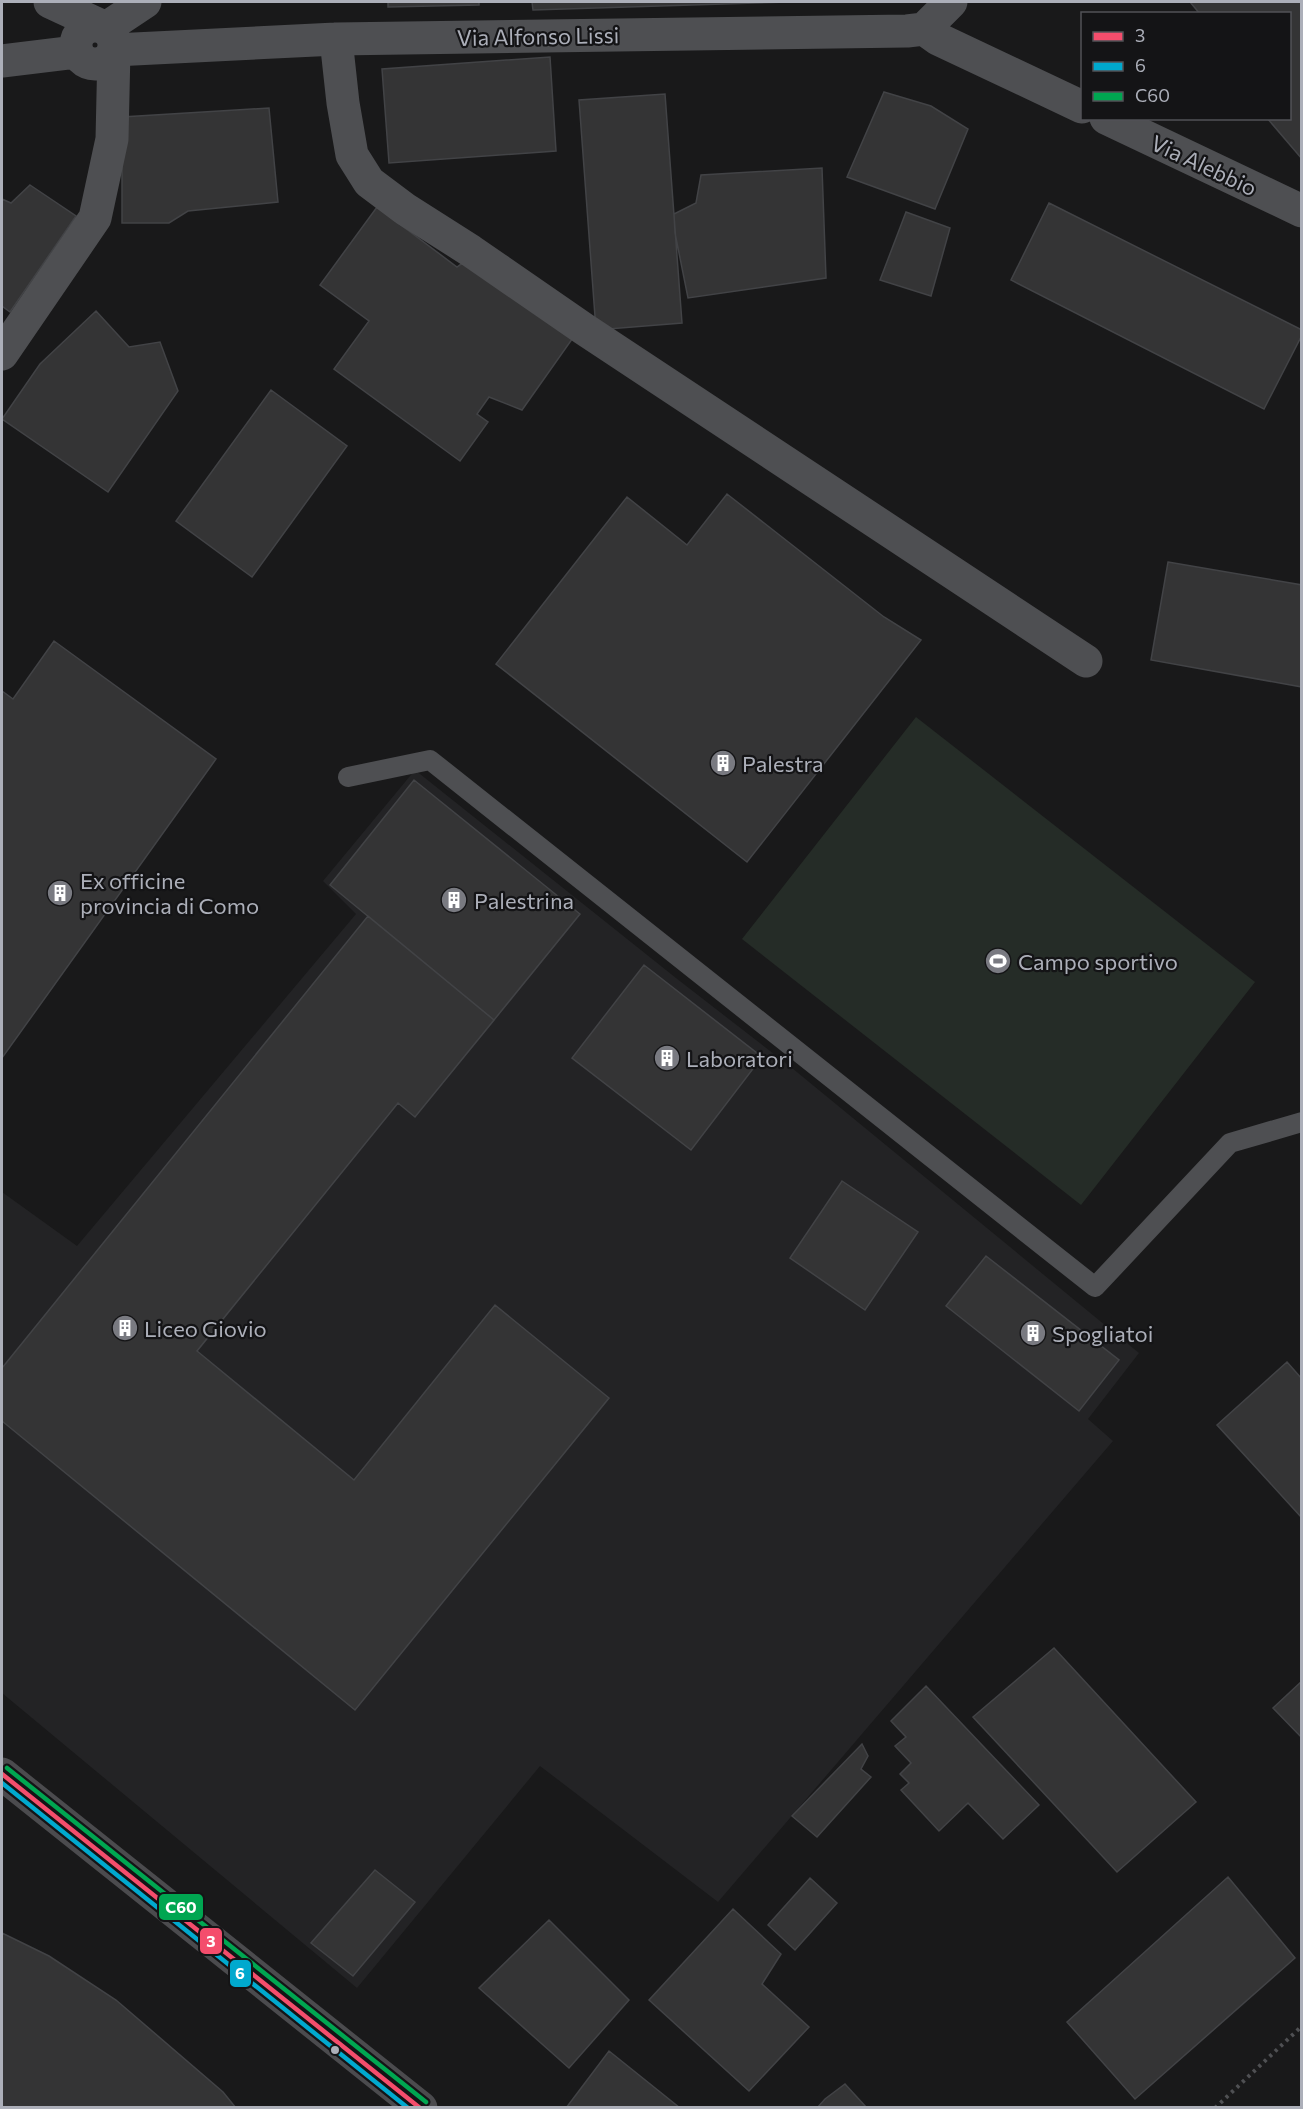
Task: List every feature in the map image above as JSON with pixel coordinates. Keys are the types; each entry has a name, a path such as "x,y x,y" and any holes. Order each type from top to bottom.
{"main road":[{"path":"2,1774 421,2108"}],"street":[{"path":"50,2 110,39"},
{"path":"110,39 145,2"},
{"path":"951,2 924,29 938,39 1081,107"},
{"path":"2,61 76,52 76,39 80,32 96,25 110,39 112,139 95,218 2,354"},
{"name":"Via Alfonso Lissi","path":"110,39 336,39 924,29"},
{"path":"336,39 352,154 369,182 405,209 471,251 584,329 1086,661"},
{"name":"Via Alebbio","path":"1110,120 1302,211"}],"lane":[{"path":"348,777 430,760 1095,1287 1230,1143 1302,1122"}],"path":[{"path":"1215,2108 1302,2026"}],"shaded area":[{"name":"Campo sportivo","path":"916,717 1255,982 1081,1205 742,939"},
{"path":"415,770 792,1068 1139,1353 1088,1419 1113,1441 718,1902 540,1766 357,1988 2,1693 2,1192 77,1246 356,914 323,881"}],"building":[{"path":"388,2 479,2 479,5 388,7"},
{"path":"532,2 789,2 533,10"},
{"path":"1190,2 1302,2 1302,159 1269,120 1291,120 1291,12 1198,12"},
{"path":"550,57 556,151 389,163 382,69"},
{"path":"884,92 931,106 968,129 935,209 847,177"},
{"path":"665,94 682,323 596,330 579,100"},
{"path":"269,108 278,202 188,211 169,223 122,223 122,117"},
{"path":"822,168 826,278 688,298 675,233 674,214 696,203 701,175"},
{"path":"30,185 76,216 10,312 2,306 2,199 11,203"},
{"path":"1049,203 1302,330 1302,335 1264,409 1011,280"},
{"path":"377,207 457,267 468,259 575,335 522,410 489,397 477,414 488,422 460,461 334,369 369,321 320,285"},
{"path":"906,212 950,228 931,296 880,280"},
{"path":"96,311 129,347 160,342 178,391 108,492 2,419 40,364"},
{"path":"271,390 347,446 252,577 176,521"},
{"name":"Palestra","path":"727,494 884,617 921,640 747,862 496,664 627,497 687,545"},
{"path":"1168,562 1302,585 1302,687 1151,660"},
{"name":"Ex officine provincia di Como","path":"54,641 216,759 2,1058 2,691 13,699"},
{"name":"Palestrina","path":"414,780 580,914 494,1020 330,885"},
{"name":"Liceo Giovio","path":"368,916 494,1020 415,1117 398,1103 197,1351 354,1480 495,1305 609,1398 355,1710 2,1421 2,1368"},
{"name":"Laboratori","path":"644,965 762,1057 691,1150 572,1058"},
{"path":"842,1181 918,1232 865,1310 790,1258"},
{"name":"Spogliatoi","path":"986,1256 1119,1360 1079,1411 946,1306"},
{"path":"1287,1362 1302,1379 1302,1518 1217,1425"},
{"path":"1054,1648 1196,1802 1117,1872 973,1717"},
{"path":"1302,1681 1302,1738 1273,1708"},
{"path":"926,1686 1039,1805 1003,1839 968,1803 939,1831 901,1790 909,1783 900,1774 911,1763 895,1746 906,1737 891,1721"},
{"path":"862,1744 868,1756 861,1769 871,1777 817,1837 792,1816"},
{"path":"375,1870 415,1902 353,1976 311,1943"},
{"path":"1228,1877 1295,1958 1135,2099 1067,2022"},
{"path":"810,1878 837,1903 795,1950 768,1925"},
{"path":"733,1909 781,1954 762,1984 809,2027 749,2091 649,2000"},
{"path":"549,1920 629,2000 569,2068 479,1988"},
{"path":"2,1933 49,1956 116,2000 223,2092 236,2108 2,2108"},
{"path":"609,2051 680,2108 566,2108"},
{"path":"845,2084 867,2108 817,2108 825,2099"}],"transit line":[{"name":"C60","path":"7,1768 426,2102"},
{"name":"3","path":"2,1774 420,2108"},
{"name":"6","path":"2,1783 408,2108"}],"place":[{"name":"Palestra","path":"723,763"},
{"name":"Ex officine provincia di Como","path":"60,893"},
{"name":"Palestrina","path":"454,900"},
{"name":"Campo sportivo","path":"998,961"},
{"name":"Laboratori","path":"667,1058"},
{"name":"Liceo Giovio","path":"125,1328"},
{"name":"Spogliatoi","path":"1033,1333"}]}
